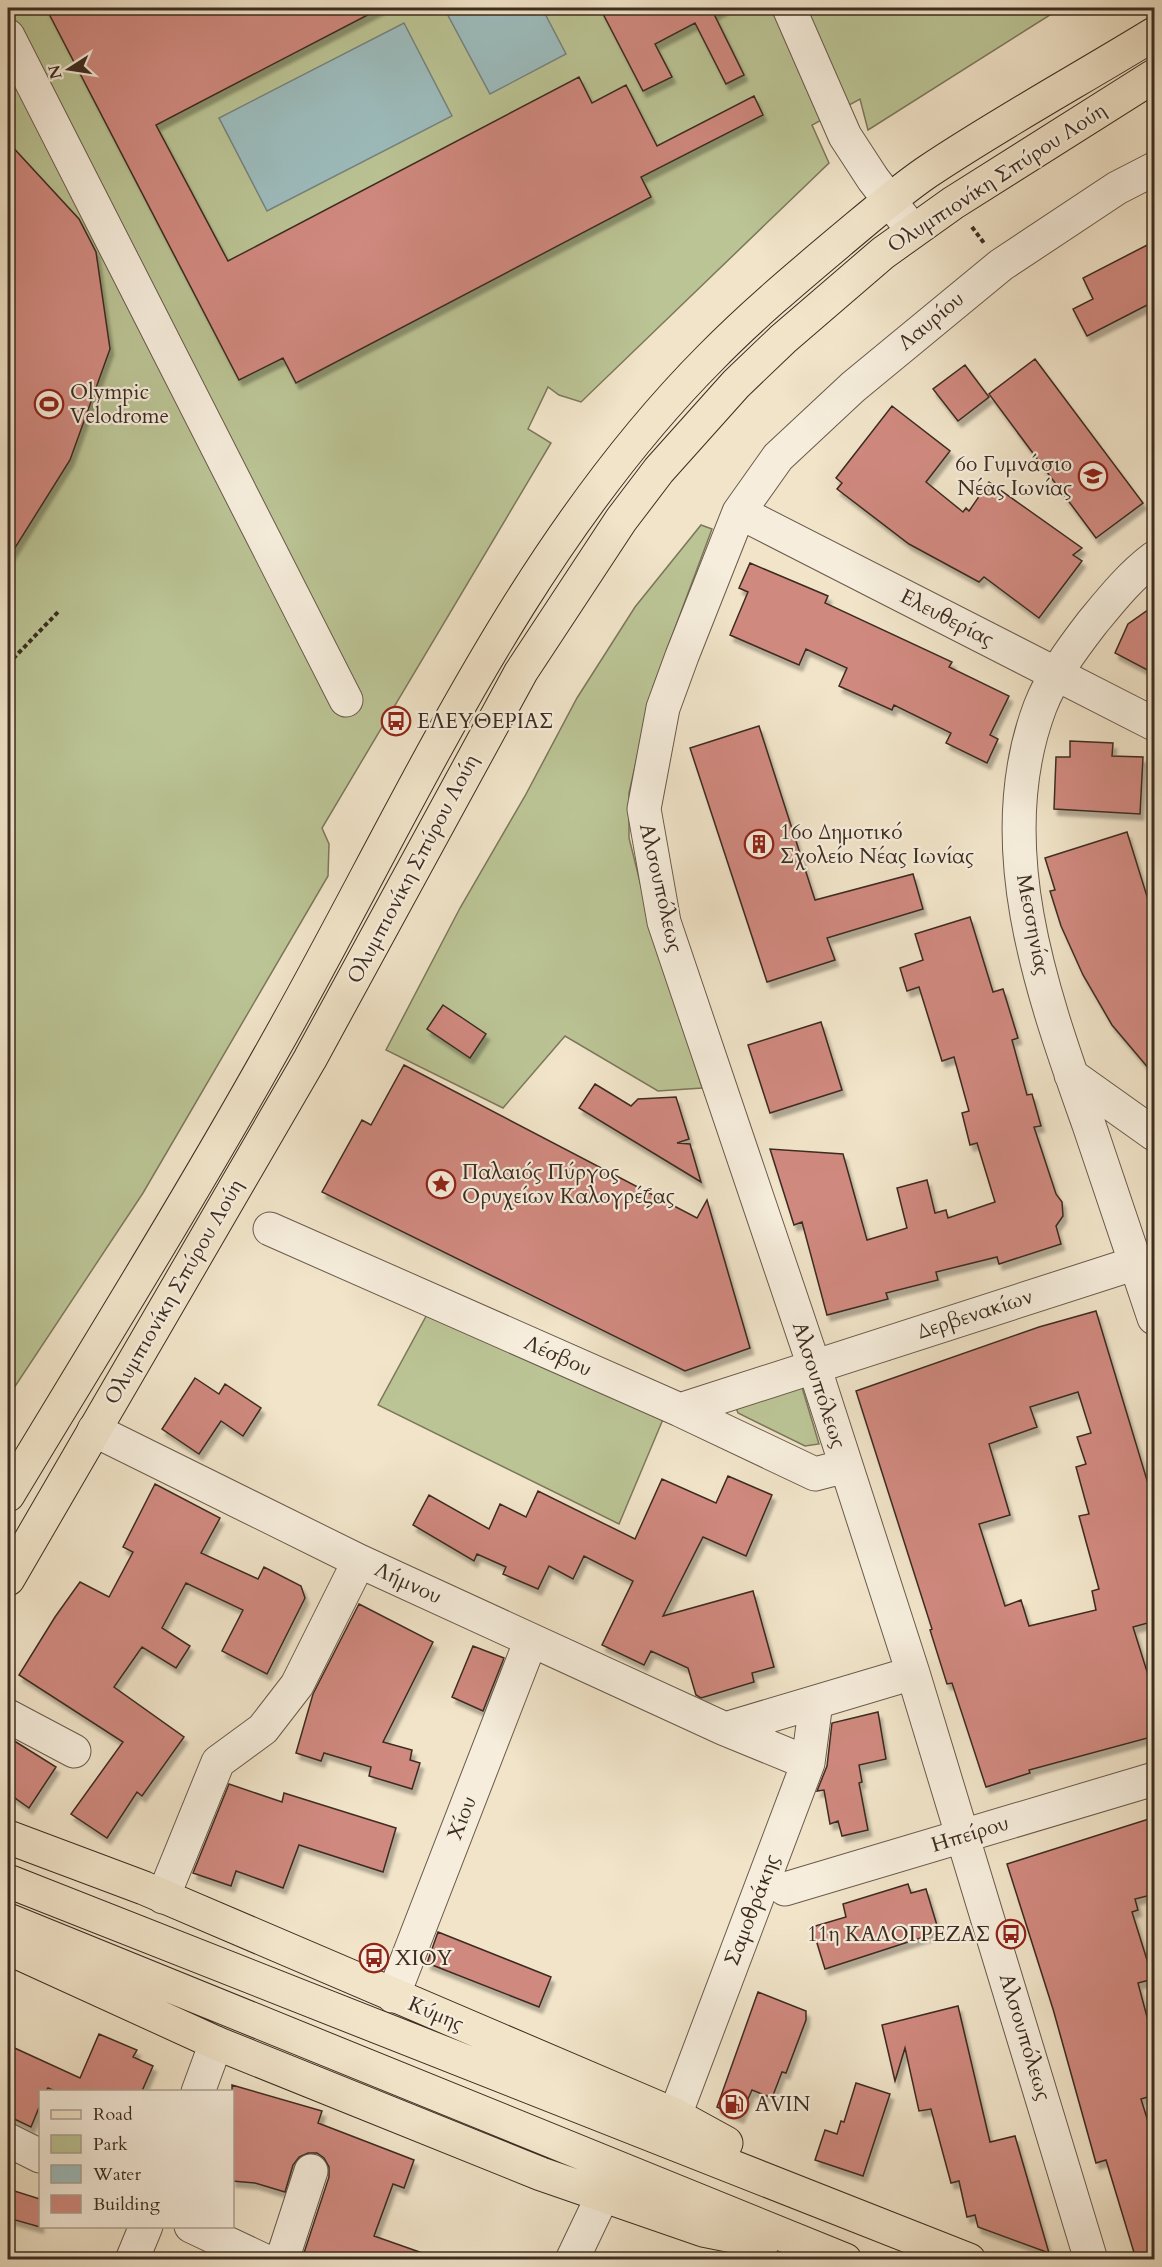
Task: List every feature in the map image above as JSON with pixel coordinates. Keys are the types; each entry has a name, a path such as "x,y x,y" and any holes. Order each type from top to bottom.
{"main road":[{"name":"Ολυμπιονίκη Σπύρου Λούη","path":"8,1496 275,1047 462,702 504,631 588,501 668,403 710,358 770,302 888,200 928,171 1155,34"},
{"name":"Ολυμπιονίκη Σπύρου Λούη","path":"8,1579 310,1059 521,672 614,529 659,470 736,384 806,319 913,231 953,202 1155,76"},
{"name":"Κύμης","path":"8,1837 163,1897 675,2115 855,2212"},
{"name":"Κύμης","path":"8,1881 855,2212 969,2259"},
{"path":"8,1920 842,2258"},
{"path":"8,1948 216,2043 541,2174 703,2230 842,2258"}],"street":[{"path":"789,8 805,38 845,136 888,200 913,231"},
{"path":"805,38 816,8"},
{"path":"8,36 346,700"},
{"name":"Λαυρίου","path":"739,512 778,458 853,387 930,321 1000,265 1117,188 1155,169"},
{"name":"Ελευθερίας","path":"739,512 1155,724"},
{"name":"Αλσουπόλεως","path":"739,512 663,708 644,809 664,922 814,1366 913,1673 1091,2259"},
{"name":"Μεσσηνίας","path":"1155,558 1110,600 1071,650 1057,674 1040,707 1025,759 1020,814 1020,855 1025,909 1034,952 1071,1075 1155,1318"},
{"path":"1071,1075 1155,1134"},
{"name":"Λέσβου","path":"270,1229 680,1410 815,1474 846,1466"},
{"name":"Δερβενακίων","path":"680,1410 1136,1263"},
{"name":"Λήμνου","path":"94,1430 359,1561 725,1729 808,1763"},
{"path":"163,1897 218,1762 262,1729 297,1685 359,1561"},
{"name":"Χίου","path":"393,1996 531,1641"},
{"path":"725,1729 913,1673"},
{"name":"Σαμοθράκης","path":"675,2115 808,1763 816,1702"},
{"path":"8,1716 74,1751"},
{"name":"Ηπείρου","path":"785,1888 1155,1779"},
{"path":"198,2090 216,2043"},
{"path":"8,2140 39,2156"},
{"path":"282,2259 311,2171"},
{"path":"572,2259 603,2195"},
{"path":"132,2259 145,2228"},
{"path":"195,2228 263,2259"}],"path":[{"path":"8,664 59,611"},
{"path":"8,744 12,752"}],"green space":[{"path":"8,8 1061,8 868,130 860,99 812,125 829,163 581,402 559,395 548,387 528,429 551,443 322,828 329,844 328,876 143,1193 8,1397"},
{"path":"701,525 712,529 653,687 629,793 629,838 644,898 702,1088 658,1091 565,1036 503,1108 386,1050 460,908 525,796 577,698 635,607"},
{"path":"430,1309 664,1417 619,1524 378,1405"},
{"path":"801,1384 819,1444 805,1446 738,1413 736,1408"}],"water":[{"path":"444,8 542,8 566,54 490,94"},
{"path":"404,23 452,116 267,211 219,118"}],"building":[{"path":"46,8 381,8 156,125 228,261 579,77 592,103 626,85 657,146 754,96 763,115 641,177 651,197 296,383 283,358 239,380"},
{"path":"600,8 725,8 714,14 744,75 726,84 695,23 655,44 672,77 643,91"},
{"name":"Olympic Velodrome","path":"8,142 79,219 96,252 110,349 70,460 8,559"},
{"path":"1155,241 1155,301 1087,336 1073,309 1093,299 1083,278"},
{"path":"1035,359 1143,503 1096,538 989,394"},
{"path":"965,365 989,397 958,421 933,389"},
{"path":"892,406 950,451 926,482 963,512 966,508 969,511 989,482 1082,548 1073,555 1082,561 1039,618 984,577 979,582 909,544 837,489 842,483 836,478"},
{"path":"750,563 828,596 825,603 952,662 949,667 1009,696 990,735 998,739 987,763 946,743 951,733 894,705 892,710 839,686 847,668 806,649 799,665 730,635 748,592 739,588"},
{"path":"1155,605 1155,674 1115,653 1128,624"},
{"name":"16ο Δημοτικό Σχολείο Νέας Ιωνίας","path":"759,726 815,900 913,874 923,909 827,938 835,960 767,982 690,748"},
{"path":"1070,741 1113,743 1112,756 1143,757 1140,814 1054,809 1056,757 1070,757"},
{"path":"1127,832 1155,922 1155,1076 1112,1025 1083,975 1061,926 1050,891 1055,890 1045,858"},
{"path":"970,917 993,992 1003,989 1018,1038 1012,1040 1027,1095 1032,1094 1041,1126 1034,1127 1056,1194 1062,1202 1063,1216 1056,1226 1061,1244 999,1264 997,1257 936,1272 938,1280 886,1293 888,1299 827,1315 802,1222 794,1225 770,1149 843,1154 867,1240 907,1228 897,1188 927,1180 935,1213 946,1210 948,1218 995,1202 977,1143 970,1145 962,1113 969,1111 954,1057 942,1061 919,987 907,991 900,968 923,960 915,934"},
{"path":"443,1005 486,1034 470,1058 427,1029"},
{"path":"821,1022 842,1090 770,1113 748,1045"},
{"path":"404,1065 697,1218 707,1200 750,1348 685,1371 322,1192 362,1120 371,1125"},
{"path":"595,1084 631,1106 638,1099 676,1097 689,1139 677,1143 690,1144 701,1182 579,1108"},
{"path":"1096,1311 1149,1487 1155,1486 1155,1621 1133,1627 1155,1697 1155,1736 1029,1770 1030,1773 986,1787 952,1683 947,1684 930,1630 932,1629 856,1391 1039,1327","holes":["1078,1392 1091,1433 1077,1437 1086,1464 1076,1467 1089,1514 1079,1516 1099,1589 1092,1591 1096,1610 1029,1626 1021,1600 1005,1606 979,1524 1010,1515 989,1444 1037,1427 1030,1407"]},
{"path":"195,1378 219,1394 225,1384 261,1408 243,1436 221,1421 199,1454 162,1429"},
{"path":"728,1476 772,1495 746,1556 703,1537 663,1616 753,1591 774,1667 752,1673 754,1682 701,1698 696,1695 688,1668 651,1651 644,1665 602,1645 633,1581 584,1556 573,1579 549,1566 538,1589 503,1574 506,1567 477,1554 474,1561 413,1525 429,1495 489,1529 500,1504 526,1517 538,1491 635,1539 662,1479 716,1503"},
{"path":"155,1484 220,1518 201,1553 258,1579 264,1567 301,1586 305,1598 267,1674 222,1651 243,1610 186,1583 162,1628 190,1646 176,1668 142,1647 114,1687 184,1737 142,1796 137,1792 107,1838 71,1814 123,1742 19,1675 80,1582 109,1597 133,1552 123,1547"},
{"path":"359,1604 433,1642 383,1742 412,1750 410,1760 420,1763 412,1789 369,1776 371,1767 324,1753 321,1761 296,1753 313,1694"},
{"path":"473,1646 504,1658 483,1711 452,1697"},
{"path":"878,1712 886,1759 859,1765 862,1782 859,1783 868,1830 842,1836 838,1821 830,1824 824,1790 817,1791 827,1766 832,1723"},
{"path":"8,1737 56,1767 29,1808 8,1793"},
{"path":"229,1784 282,1802 284,1793 396,1828 383,1872 299,1845 283,1888 236,1871 231,1886 193,1873"},
{"path":"1155,1817 1155,1894 1135,1899 1138,1910 1132,1912 1153,1979 1138,1983 1155,2047 1155,2095 1141,2099 1155,2144 1155,2259 1136,2259 1106,2160 1096,2163 1053,2009 1007,1864"},
{"path":"908,1884 911,1893 926,1889 939,1932 825,1969 812,1927 846,1917 843,1904"},
{"path":"438,1932 551,1977 539,2007 427,1963"},
{"path":"758,1992 806,2011 806,2020 786,2073 782,2072 772,2098 752,2090 740,2117 717,2107"},
{"path":"958,2006 990,2142 1015,2136 1049,2253 978,2227 975,2215 967,2217 959,2181 951,2183 931,2109 919,2111 905,2048 895,2081 882,2025"},
{"path":"99,2034 137,2050 133,2057 153,2066 142,2090 53,2090 48,2088 39,2090 39,2107 31,2127 8,2116 8,2045 80,2078"},
{"path":"856,2083 890,2094 863,2176 815,2160 825,2130 837,2134 841,2121 844,2122"},
{"path":"232,2085 322,2111 318,2123 414,2160 404,2188 393,2184 374,2236 431,2256 430,2259 302,2259 329,2177 329,2167 324,2158 317,2153 308,2153 299,2157 293,2165 285,2192 255,2183 234,2181 234,2090 232,2090"},
{"path":"8,2189 39,2199 39,2227 8,2218"}],"place":[{"name":"Olympic Velodrome","path":"49,404"},
{"name":"6ο Γυμνάσιο Νέας Ιωνίας","path":"1093,476"},
{"name":"ΕΛΕΥΘΕΡΙΑΣ","path":"396,721"},
{"name":"16ο Δημοτικό Σχολείο Νέας Ιωνίας","path":"759,844"},
{"name":"Παλαιός Πύργος Ορυχείων Καλογρέζας","path":"441,1184"},
{"name":"11η ΚΑΛΟΓΡΕΖΑΣ","path":"1011,1934"},
{"name":"ΧΙΟΥ","path":"374,1958"},
{"name":"AVIN","path":"734,2104"}]}
